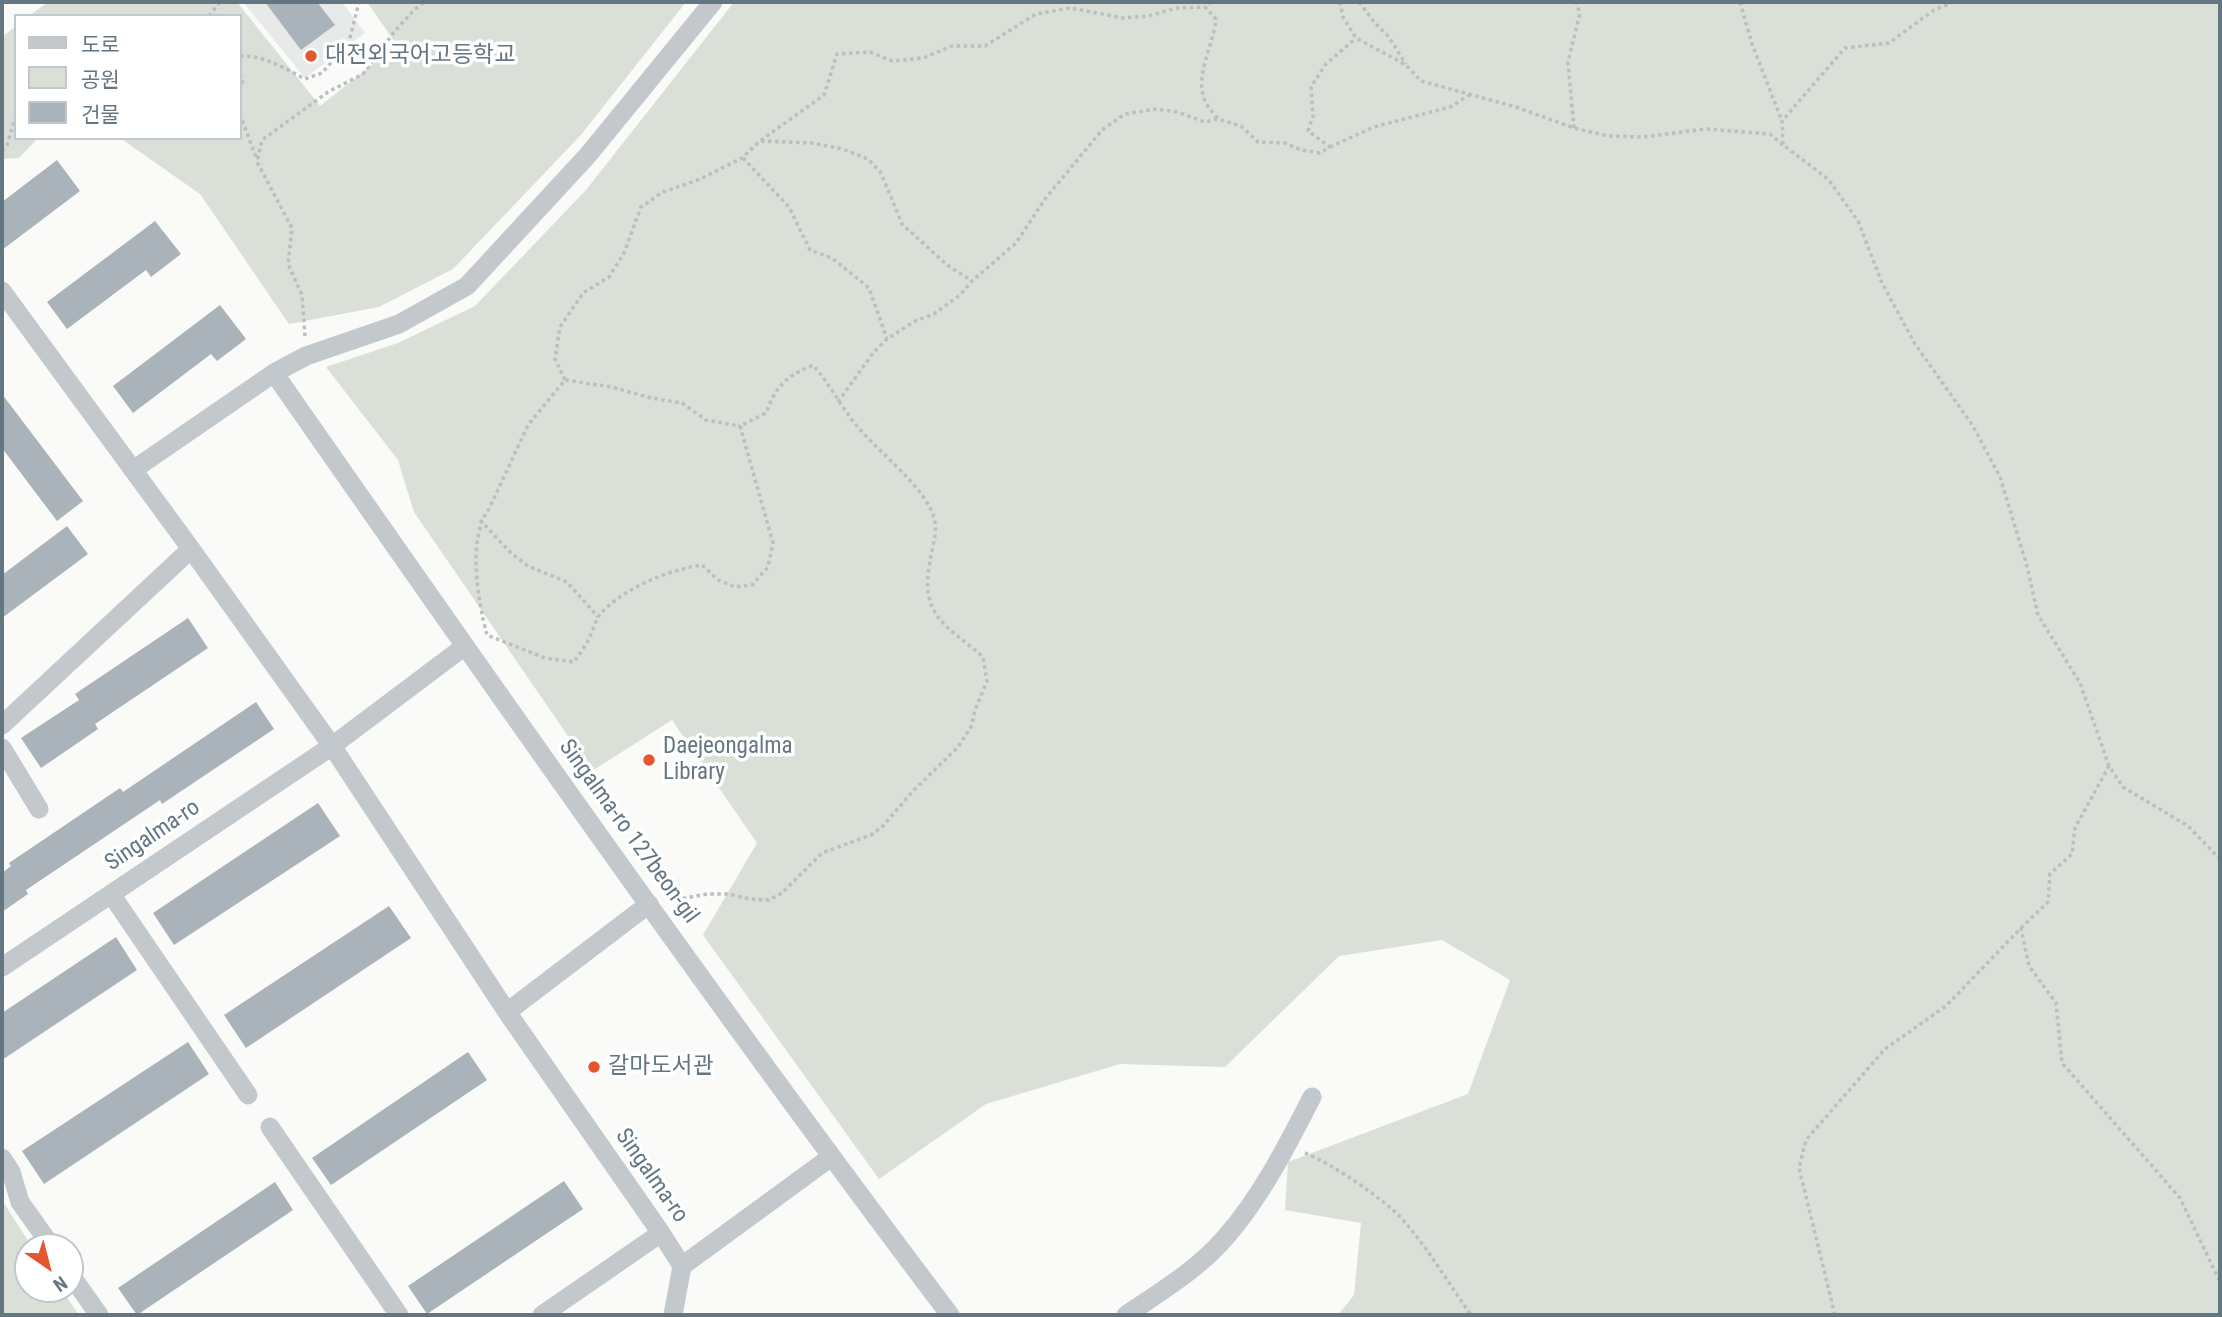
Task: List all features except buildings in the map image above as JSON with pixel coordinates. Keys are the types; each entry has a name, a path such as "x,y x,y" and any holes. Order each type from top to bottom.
{"street":[{"path":"133,470 274,373 306,356 399,324 467,286 588,155 713,2"},
{"name":"Singalma-ro","path":"2,291 332,746 507,1012 682,1266"},
{"name":"Singalma-ro 127beon-gil","path":"274,373 464,646 649,904 831,1157 950,1315"},
{"path":"2,725 191,549"},
{"name":"Singalma-ro","path":"2,967 332,746 464,646"},
{"path":"2,748 39,809"},
{"path":"111,894 248,1095"},
{"path":"507,1012 649,904"},
{"path":"1135,1313 1189,1272 1225,1239 1287,1146 1312,1097"},
{"path":"271,1127 399,1315"},
{"path":"673,1315 682,1266 831,1157"},
{"path":"2,1158 11,1172 20,1202 41,1233"},
{"path":"542,1315 661,1233"},
{"path":"84,1294 99,1315"}],"path":[{"path":"242,56 273,62 305,79 322,73 349,42 359,2"},
{"path":"413,2 415,9"},
{"path":"257,162 262,140 328,92 363,74 395,31 425,2"},
{"path":"565,380 555,359 560,327 583,293 609,277 624,253 641,207 663,192 698,180 742,158 760,141 824,95 837,54 870,52 892,61 923,58 952,46 985,46 1036,14 1070,8 1123,18 1148,16 1177,8 1205,7 1211,2"},
{"path":"1340,2 1343,17 1356,38 1406,65 1421,80 1608,136 1643,137 1706,129 1770,134 1828,179 1858,221 1882,283 1915,344 1973,426 2000,477 2027,565 2038,614 2080,683 2109,766 2123,787 2188,826 2220,859"},
{"path":"1359,2 1396,46 1406,65"},
{"path":"1574,128 1567,62 1580,13 1576,2"},
{"path":"1740,2 1752,44 1782,121 1783,145"},
{"path":"1782,121 1844,48 1889,43 1934,10 1954,2"},
{"path":"1205,7 1216,19 1215,34 1207,53 1203,76 1204,100 1219,119"},
{"path":"1330,147 1308,131 1313,116 1311,87 1325,65 1356,38"},
{"path":"838,402 887,338 915,321 934,314 960,295 1016,243 1045,199 1102,130 1125,114 1156,109 1205,122 1219,119 1241,126 1258,142 1285,144 1320,153 1374,127 1450,107 1472,94"},
{"path":"242,120 257,162 292,228 288,264 302,295 306,356"},
{"path":"2,151 7,145 14,122"},
{"path":"760,141 812,142 843,149 868,159 881,173 902,224 947,265 972,281"},
{"path":"742,158 789,207 810,250 832,258 869,288 887,338"},
{"path":"565,380 612,387 682,403 706,420 740,426 766,413 775,390 799,371 813,365 829,383 838,402 871,442 919,491 934,516 935,544 927,582 932,610 941,624 983,657 987,681 971,727 958,747 912,792 883,826 871,835 822,853 782,893 769,900 749,900 729,894 707,894 649,904"},
{"path":"565,380 528,425 489,509 480,520 477,556 478,605 487,635 545,659 574,662 598,617 612,603 636,588 684,568 702,565 718,580 735,587 752,585 768,567 773,543 740,426"},
{"path":"480,520 511,554 528,566 567,582 598,617"},
{"path":"1835,1315 1799,1168 1806,1140 1885,1049 1946,1006 2049,902 2050,874 2072,854 2075,828 2109,766"},
{"path":"2021,928 2029,966 2056,1003 2062,1063 2180,1198 2220,1282"},
{"path":"1287,1146 1321,1159 1403,1219 1471,1315"}],"shaded area":[{"name":"대전외국어고등학교","path":"243,2 342,2 365,33 305,78"}],"green space":[{"path":"48,2 237,2 320,106 397,45 367,2 686,2 580,136 453,269 379,307 289,324 200,194 123,140 242,140 242,14 32,14"},
{"path":"734,2 2220,2 2220,1315 1338,1315 1354,1295 1361,1223 1285,1210 1288,1162 1468,1094 1510,980 1442,940 1339,956 1225,1067 1120,1064 986,1104 879,1179 703,935 757,843 672,720 592,771 414,512 398,460 326,367 398,343 475,306 586,190"},
{"path":"14,28 14,140 36,140 19,158 2,159 2,37"},
{"path":"2,1200 23,1233 14,1233 14,1303 71,1303 79,1315 2,1315"}],"place":[{"name":"대전외국어고등학교","path":"311,56"},
{"name":"Daejeongalma Library","path":"649,760"},
{"name":"갈마도서관","path":"594,1067"}]}
